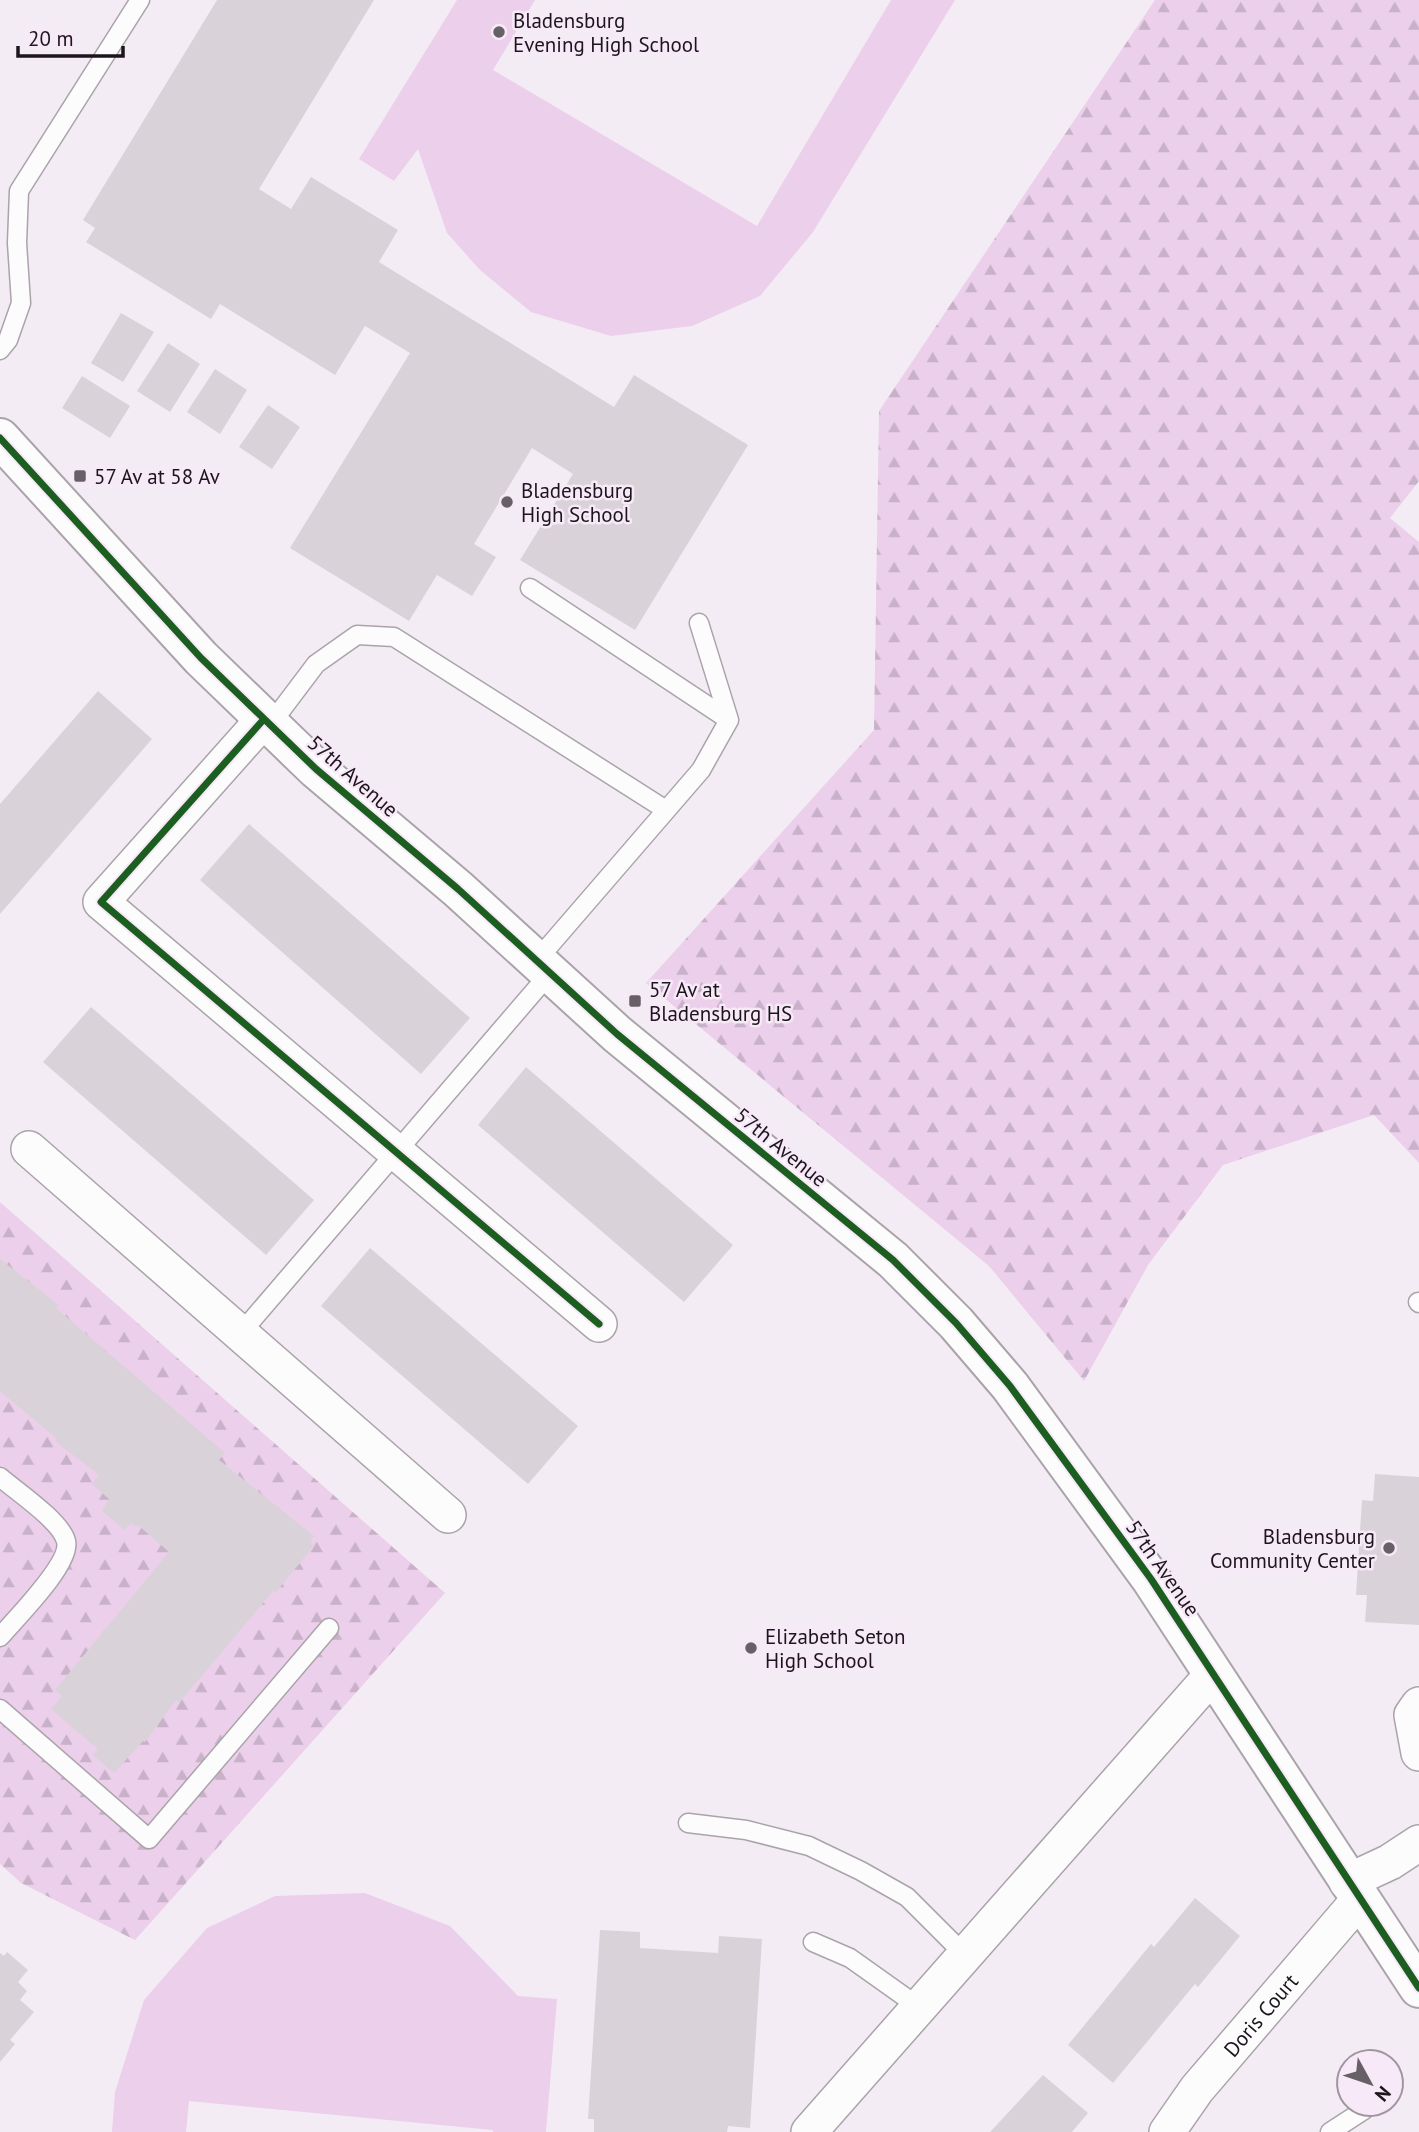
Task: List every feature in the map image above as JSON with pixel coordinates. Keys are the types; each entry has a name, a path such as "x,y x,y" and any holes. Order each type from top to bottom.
{"street":[{"name":"57th Avenue","path":"0,438 201,659 267,722 647,1059 893,1260 956,1323 1010,1386 1151,1579 1419,1988"},
{"path":"267,722 101,902 599,1324"},
{"path":"29,1149 448,1515"},
{"path":"809,2132 1213,1674"},
{"path":"1419,1705 1412,1715 1419,1754"},
{"path":"1353,1891 1419,1843"},
{"name":"Doris Court","path":"1168,2131 1353,1891"}],"lane":[{"path":"0,350 8,340 22,303 17,243 19,191 140,0"},
{"path":"530,588 729,720"},
{"path":"240,1335 397,1153 666,810 701,770 729,720 699,623"},
{"path":"267,722 316,664 358,635 394,637 666,810"},
{"path":"0,1477 54,1523 66,1541 65,1560 3,1627"},
{"path":"0,1709 149,1839 329,1628"},
{"path":"688,1823 746,1830 809,1846 907,1897 965,1955"},
{"path":"813,1942 850,1958 919,2007"},
{"path":"1330,2132 1352,2118"}],"green space":[{"path":"457,0 535,0 493,70 757,226 891,0 955,0 813,232 760,296 692,326 611,336 531,312 480,270 447,233 418,149 394,181 359,159"},
{"path":"1155,0 1419,0 1419,481 1390,518 1419,542 1419,1163 1374,1115 1223,1165 1148,1265 1084,1381 989,1266 646,983 874,730 879,411"},
{"path":"0,1202 445,1593 135,1940 21,1883 0,1864"},
{"path":"365,1893 450,1926 518,1996 557,1999 546,2132 493,2132 189,2101 186,2132 112,2132 115,2092 144,2000 207,1928 275,1896"}],"building":[{"name":"Bladensburg High School","path":"217,0 374,0 259,189 291,209 311,177 398,230 379,262 614,407 634,375 748,445 635,630 520,560 573,474 532,448 474,544 496,557 472,596 437,575 409,621 290,548 410,353 365,326 335,375 220,304 211,319 86,242 95,228 83,220"},
{"path":"121,313 154,332 123,382 91,363"},
{"path":"168,343 200,364 170,412 137,391"},
{"path":"215,369 247,390 220,434 187,412"},
{"path":"82,376 130,406 110,438 62,408"},
{"path":"268,405 300,427 272,469 239,447"},
{"path":"98,691 152,739 0,914 0,804"},
{"path":"249,824 470,1018 421,1074 200,880"},
{"path":"91,1007 314,1200 266,1255 43,1062"},
{"path":"526,1067 733,1245 684,1302 478,1125"},
{"path":"370,1248 578,1426 528,1484 321,1306"},
{"path":"0,1259 59,1305 56,1308 225,1453 219,1460 314,1536 311,1540 313,1547 276,1592 274,1590 179,1703 176,1700 145,1742 143,1741 114,1773 93,1755 98,1749 51,1709 62,1696 55,1690 169,1552 138,1525 136,1527 131,1523 125,1530 102,1511 109,1499 92,1484 99,1475 55,1441 57,1439 0,1391"},
{"name":"Bladensburg Community Center","path":"1375,1474 1419,1477 1419,1625 1365,1622 1367,1595 1356,1595 1362,1500 1373,1501"},
{"path":"1195,1898 1240,1936 1198,1987 1195,1984 1113,2083 1068,2045 1151,1944 1154,1947"},
{"path":"600,1930 640,1932 640,1948 718,1953 719,1936 762,1939 750,2128 728,2126 727,2132 594,2132 594,2119 588,2119"},
{"path":"7,1952 28,1970 18,1982 27,1991 20,2000 34,2012 10,2040 15,2044 0,2062 0,1953 4,1956"},
{"path":"1043,2075 1088,2113 1072,2132 990,2132"}],"cycle path":[{"path":"0,438 201,658 316,769 458,889 617,1034 893,1260 956,1323 1010,1386 1151,1579 1419,1988"},
{"path":"264,719 101,902 599,1324"}],"place":[{"name":"Bladensburg Evening High School","path":"499,32"},
{"name":"57 Av at 58 Av","path":"80,476"},
{"name":"Bladensburg High School","path":"507,502"},
{"name":"57 Av at Bladensburg HS","path":"635,1001"},
{"name":"Bladensburg Community Center","path":"1389,1548"},
{"name":"Elizabeth Seton High School","path":"751,1648"}]}
